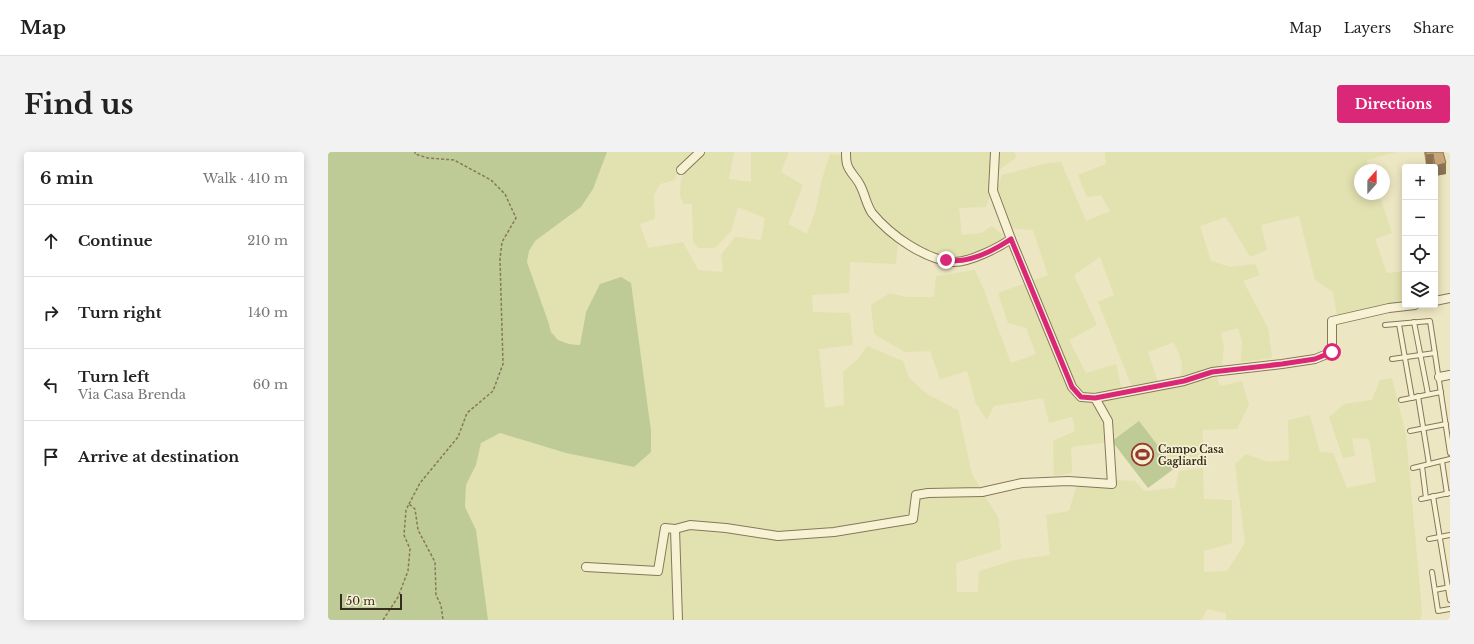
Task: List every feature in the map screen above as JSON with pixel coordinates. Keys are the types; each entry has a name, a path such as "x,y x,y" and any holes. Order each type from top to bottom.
{"street":[{"path":"681,170 700,152"},
{"path":"846,152 847,166 861,185 865,199 872,212 892,234 907,245 938,258 955,262 979,256 1011,239"},
{"path":"995,152 993,191 1002,219 1072,387 1081,397 1095,398 1184,381 1212,372 1315,359 1332,352 1332,321 1402,306"},
{"path":"1438,300 1450,298"},
{"path":"1439,377 1450,375"},
{"path":"586,567 658,571 665,528 675,529 690,525 726,528 778,536 834,532 913,519 916,495 928,492 982,492 1022,483 1068,481 1112,484 1108,421 1095,398"},
{"path":"675,529 678,620"}],"lane":[{"path":"1385,325 1430,321 1450,453"},
{"path":"1414,322 1428,394"},
{"path":"1399,324 1412,398"},
{"path":"1392,359 1435,353"},
{"path":"1401,400 1441,392"},
{"path":"1418,396 1429,464"},
{"path":"1410,431 1446,424"},
{"path":"1413,468 1450,459"},
{"path":"1421,498 1448,494 1442,461"},
{"path":"1422,466 1426,498"},
{"path":"1433,496 1450,600"},
{"path":"1429,539 1450,535"},
{"path":"1432,572 1438,611 1450,609"},
{"path":"1435,590 1449,587"}],"path":[{"path":"383,620 398,597 408,571 410,549 404,535 406,510 420,483 458,437 467,413 493,391 503,364 500,259 502,242 516,218 504,194 491,180 454,160 428,158 415,154 415,152"},
{"path":"409,504 415,509 418,530 435,562 436,596 441,605 443,620"}],"green space":[{"path":"328,152 607,152 593,189 581,207 535,241 529,251 527,262 551,332 558,340 569,344 580,345 586,312 600,284 621,277 631,283 651,431 651,452 634,467 566,453 500,433 481,443 476,465 466,485 465,507 476,530 488,620 328,620"},
{"path":"607,152 693,152 678,166 675,180 660,184 654,195 655,219 640,224 648,248 683,242 698,270 723,272 721,255 735,237 761,240 765,218 738,207 731,231 715,248 698,248 693,242 692,204 683,204 680,195 681,179 686,171 704,152 734,152 729,179 751,182 751,152 789,152 781,172 803,185 788,224 807,234 815,212 822,179 830,154 843,155 873,217 898,245 896,264 850,262 849,293 812,295 813,312 850,313 853,345 819,349 825,408 844,405 843,372 859,358 867,346 903,361 909,378 927,394 958,410 972,474 999,519 1001,549 956,563 957,592 978,592 979,571 1015,560 1050,555 1046,515 1069,511 1079,478 1135,481 1145,491 1175,488 1179,471 1203,468 1204,499 1232,500 1232,543 1204,551 1204,572 1227,571 1245,543 1235,464 1246,454 1268,462 1289,460 1288,420 1310,415 1320,452 1333,453 1347,488 1376,482 1369,439 1352,438 1355,456 1343,458 1329,417 1344,404 1372,400 1380,380 1392,378 1406,435 1422,611 1420,620 1226,620 1226,613 1207,609 1202,620 488,620 465,507 466,485 476,465 481,443 500,433 566,453 634,467 586,312 580,345 569,344 558,340 551,332 527,262 529,251 535,241 544,234"},
{"path":"849,152 1015,152 1016,158 999,170 986,207 959,208 962,235 981,233 992,226 1002,234 1005,239 977,261 939,268 898,235 876,213 869,199 863,181 851,165"},
{"path":"1105,152 1396,152 1367,160 1367,164 1354,164 1354,200 1381,200 1392,233 1375,239 1387,273 1402,271 1402,301 1337,315 1333,292 1315,280 1299,216 1261,225 1267,250 1250,257 1226,217 1200,226 1211,261 1230,267 1255,264 1260,275 1243,281 1268,328 1272,358 1241,362 1242,342 1238,328 1221,333 1224,347 1222,365 1181,377 1182,362 1174,342 1148,352 1158,382 1132,387 1098,302 1114,295 1100,257 1074,275 1097,325 1069,340 1086,373 1116,364 1121,386 1133,394 1182,386 1216,375 1220,386 1242,381 1249,405 1237,429 1203,430 1202,460 1177,463 1117,441 1071,447 1072,473 1054,476 1053,441 1075,431 1072,417 1049,423 1043,398 994,406 987,420 976,404 967,371 940,379 930,351 905,352 874,334 871,305 890,293 906,297 934,297 936,276 975,270 1011,363 1036,354 1026,328 1008,323 998,293 1048,275 1033,230 1003,228 992,204 1002,175 1047,163 1061,162 1086,221 1110,211 1101,195 1087,197 1078,175 1106,164"},
{"name":"Campo Casa Gagliardi","path":"1139,421 1175,468 1148,488 1112,441"}],"building":[{"path":"1426,152 1443,152 1446,163 1438,165 1435,164 1433,154 1426,155"}],"place":[{"name":"Campo Casa Gagliardi","path":"1143,455"}],"route":[{"path":"946,260 955,262 979,256 1011,239 1072,387 1081,397 1095,398 1184,381 1212,372 1315,359 1332,352"}]}
